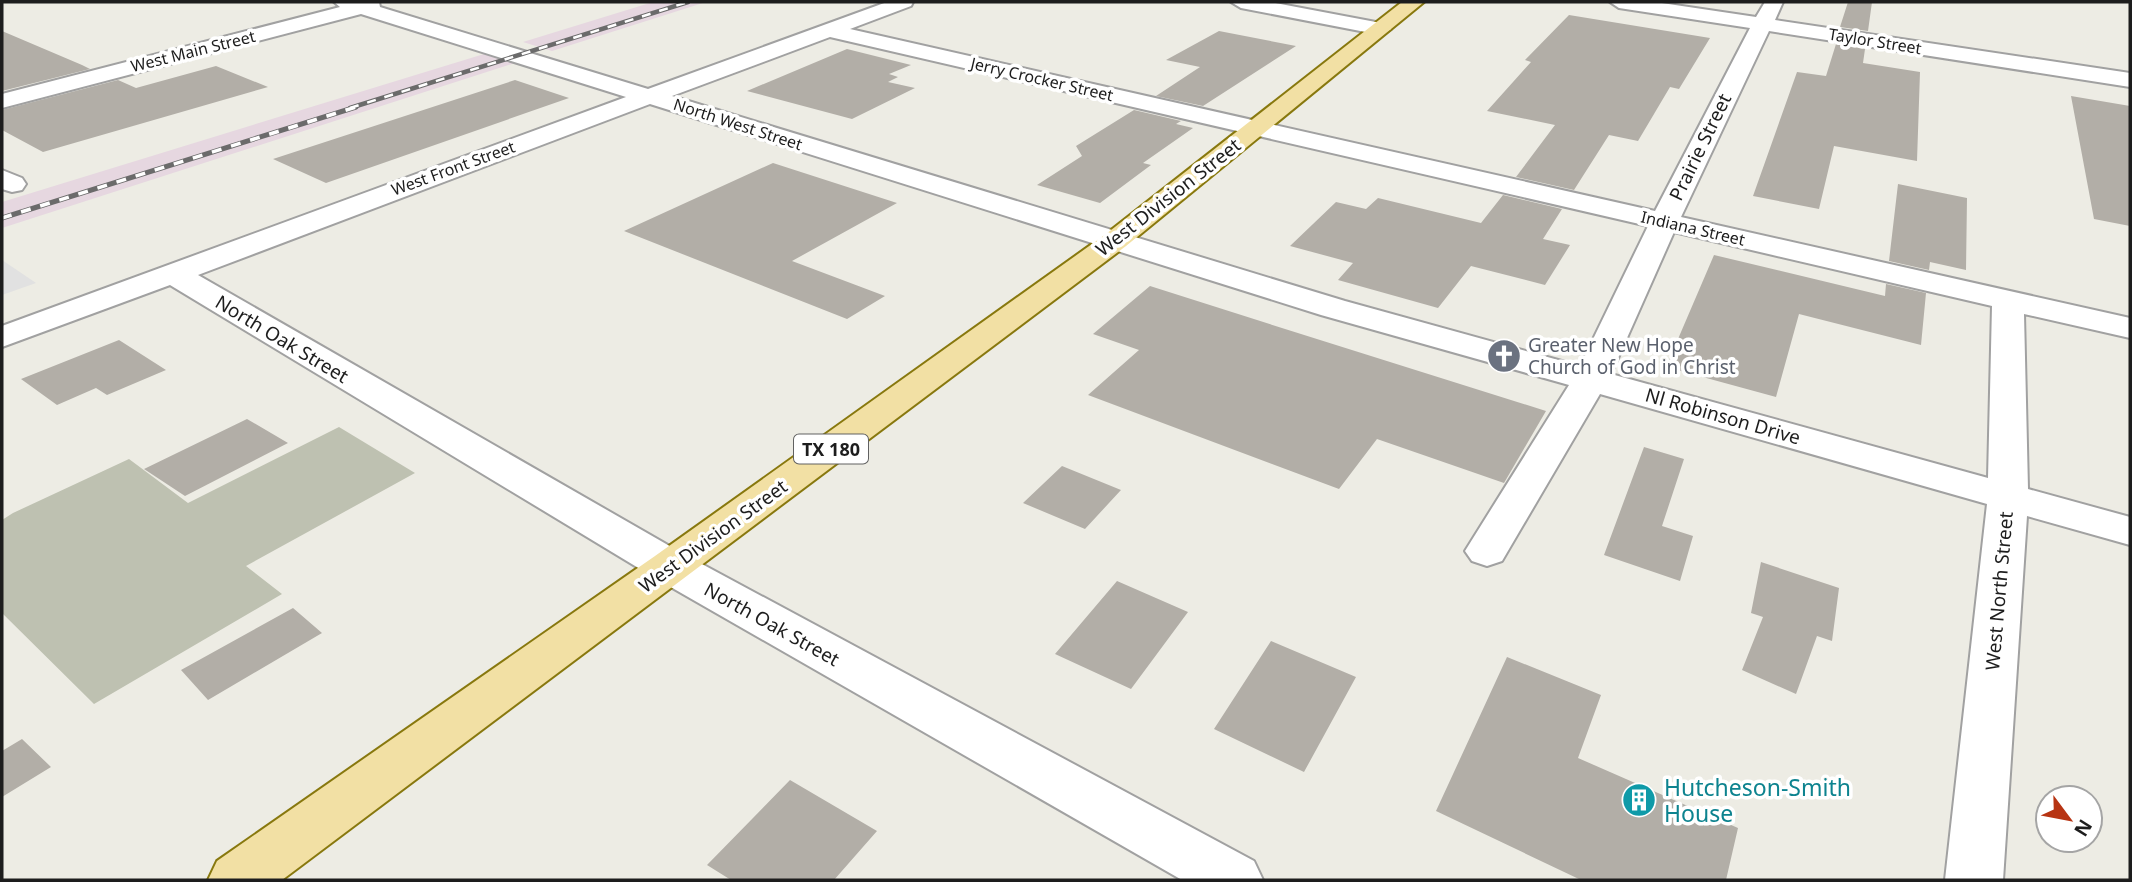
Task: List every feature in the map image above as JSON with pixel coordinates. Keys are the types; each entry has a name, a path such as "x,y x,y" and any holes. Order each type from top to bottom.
{"main road":[{"name":"West Division Street","path":"237,880 671,567 1116,240 1415,2"}],"street":[{"name":"West Main Street","path":"2,101 352,5 385,2"},
{"name":"West Front Street","path":"2,337 904,2"},
{"path":"1241,2 1381,29"},
{"name":"Taylor Street","path":"1619,2 1769,13 2130,80"},
{"name":"North West Street","path":"352,5 1116,240"},
{"name":"Prairie Street","path":"1487,551 1591,379 1664,221 1769,13"},
{"name":"Jerry Crocker Street","path":"828,30 1257,128"},
{"name":"Indiana Street","path":"1257,128 2130,328"},
{"name":"Nl Robinson Drive","path":"1116,240 1333,308 2130,531"},
{"name":"North Oak Street","path":"172,273 671,567 1234,880"},
{"name":"West North Street","path":"1974,880 2008,496 2008,300"}],"shaded area":[{"path":"653,2 706,2 552,51 523,42"},
{"path":"484,54 515,63 2,228 2,202"},
{"path":"2,260 36,283 2,295"},
{"path":"339,427 415,473 246,566 282,594 94,704 2,613 2,520 13,513 129,459 188,503"}],"building":[{"path":"1848,2 1872,2 1868,31 1840,27"},
{"path":"1569,15 1710,38 1679,89 1670,87 1638,141 1609,135 1574,190 1516,177 1555,125 1487,111 1531,62 1525,60"},
{"path":"2,31 82,65 90,69 2,91"},
{"path":"1219,31 1296,46 1203,106 1156,96 1200,67 1166,60"},
{"path":"1836,44 1865,49 1863,63 1920,72 1917,161 1834,146 1819,209 1753,196 1797,72 1826,76"},
{"path":"847,49 911,65 889,74 898,77 888,82 915,88 852,119 747,91"},
{"path":"216,66 268,87 43,152 2,130 2,110 118,80 136,88"},
{"path":"515,80 569,98 326,183 273,159"},
{"path":"2071,96 2130,106 2130,226 2094,219"},
{"path":"1134,110 1181,121 1176,124 1193,128 1143,163 1151,165 1100,203 1037,185 1082,156 1076,146"},
{"path":"773,163 897,203 792,261 885,296 847,319 624,231"},
{"path":"1898,184 1967,198 1966,270 1930,262 1929,270 1889,261"},
{"path":"1503,195 1562,209 1543,239 1570,245 1545,285 1471,266 1438,308 1338,280 1353,263 1290,246 1336,202 1366,209 1378,198 1481,223"},
{"path":"1714,255 1885,296 1886,284 1926,293 1921,345 1799,314 1776,397 1666,367"},
{"path":"1150,286 1546,411 1504,483 1377,439 1339,489 1088,395 1139,350 1093,334"},
{"path":"119,340 166,370 107,395 96,388 57,405 21,379"},
{"path":"247,419 288,443 185,496 144,469"},
{"path":"1644,447 1684,459 1662,526 1693,536 1680,581 1604,555"},
{"path":"1062,466 1121,490 1085,529 1023,503"},
{"path":"1761,562 1839,588 1832,641 1817,636 1796,694 1742,670 1763,617 1751,613"},
{"path":"1117,581 1188,612 1131,689 1055,654"},
{"path":"293,608 322,633 208,700 181,670"},
{"path":"1271,641 1356,677 1304,772 1214,729"},
{"path":"1507,657 1601,695 1578,758 1738,828 1726,880 1581,880 1436,811"},
{"path":"22,739 51,767 2,797 2,751"},
{"path":"790,780 877,831 834,880 731,880 707,865"}],"railway":[{"path":"350,108 688,2"},
{"path":"2,218 356,107"}],"place":[{"name":"Greater New Hope Church of God in Christ","path":"1504,356"},
{"name":"Hutcheson-Smith House","path":"1639,800"}]}
